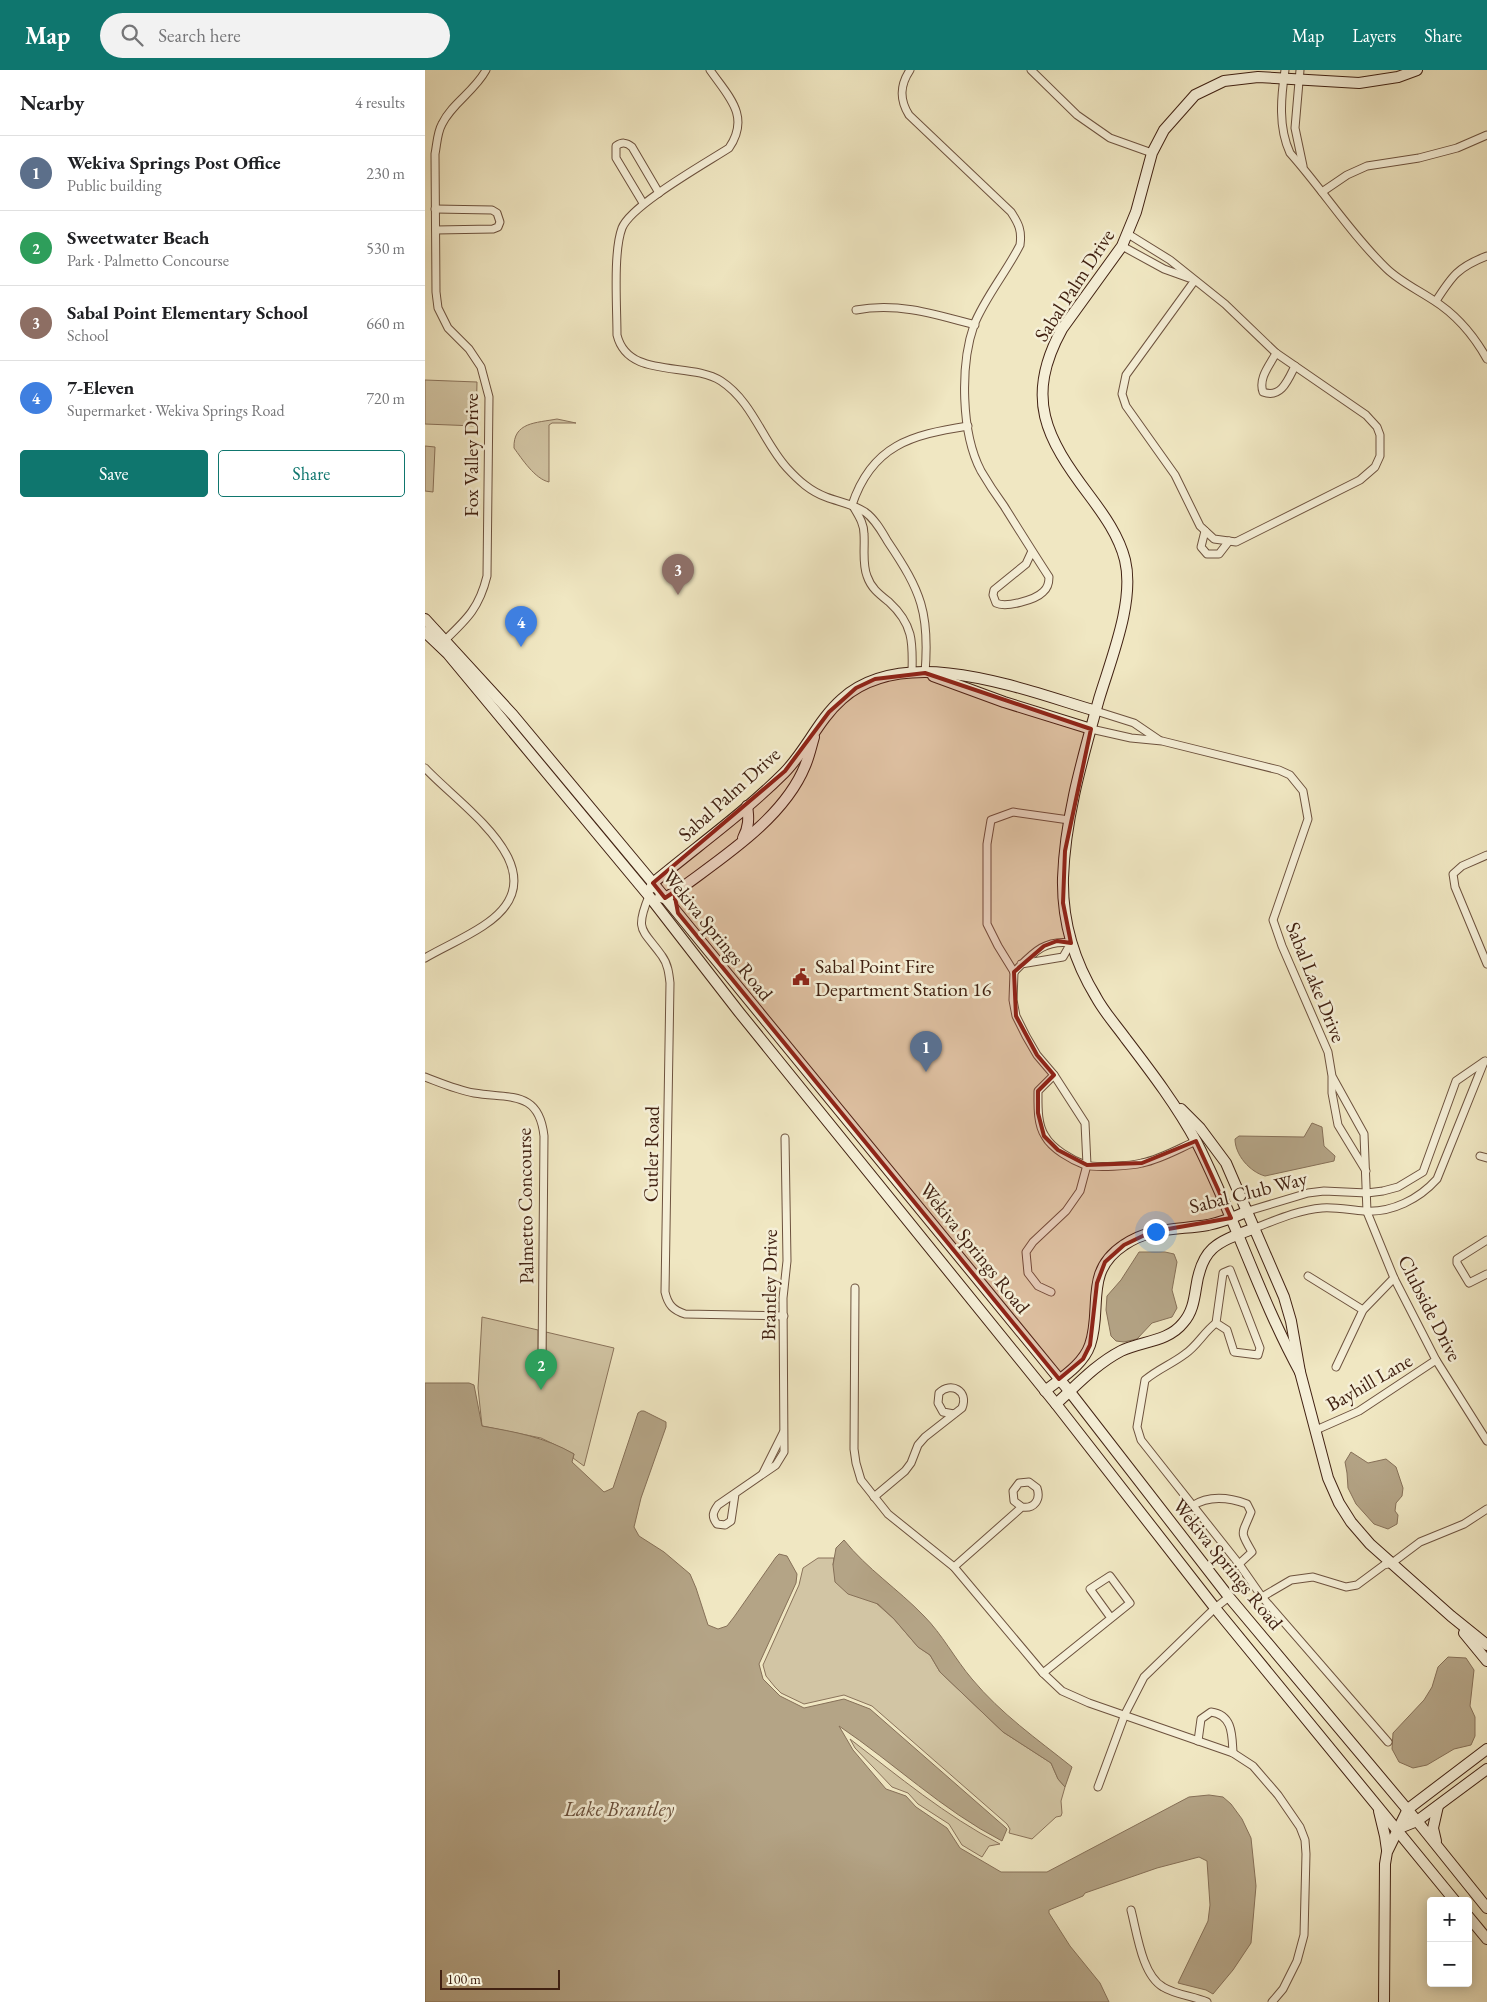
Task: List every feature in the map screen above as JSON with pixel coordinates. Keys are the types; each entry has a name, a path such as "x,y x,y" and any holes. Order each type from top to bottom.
{"street":[{"name":"Fox Valley Drive","path":"442,643 474,611 482,595 487,576 489,397 481,367 469,349 448,328 438,308 436,292 435,154 437,136 441,124 453,107 481,79 486,70"},
{"path":"710,70 736,107 739,124 735,139 729,148 643,204 629,215 622,227 618,246 617,335 620,345 633,359 646,364 709,376 721,381 737,395 785,466 804,485 825,496 852,505 867,513 906,569 916,588 924,612 927,633 925,673"},
{"path":"910,70 906,76 901,98 909,115 1011,212 1020,227 1020,245 975,325 966,362 965,393 971,444 981,470 1033,551 1049,577 1045,590 1040,595 1010,606 996,603 993,595 994,590 1026,564 1033,551"},
{"path":"1031,70 1077,115 1110,138 1152,153"},
{"name":"Sabal Palm Drive","path":"1300,1372 1279,1335 1216,1182 1196,1141 1169,1096 1097,999 1071,943 1063,903 1063,876 1069,820 1091,729 1126,606 1128,583 1125,560 1106,518 1065,463 1049,430 1043,395 1044,374 1051,351 1062,329 1122,246 1128,234 1152,153 1164,130 1195,96 1224,81 1258,77 1284,74 1359,83 1398,76 1417,70"},
{"path":"1284,74 1281,120 1284,140 1290,153 1355,236 1388,270 1436,301 1460,321 1474,336 1487,358"},
{"path":"1299,75 1295,128 1304,169"},
{"path":"1322,192 1347,175 1367,166 1419,158 1457,148 1487,135"},
{"path":"643,204 616,158 616,146 621,143 627,143 632,147 659,193"},
{"path":"435,209 492,210 497,213 500,222 498,227 493,229 435,230"},
{"path":"1128,234 1170,260 1195,280 1225,304 1276,353 1366,415 1377,427 1380,435 1380,456 1375,467 1360,480 1236,542 1214,539 1200,526 1175,475 1126,406 1122,394 1126,375 1195,280"},
{"path":"1122,246 1164,269 1195,280"},
{"path":"1436,301 1452,276 1463,267 1487,256"},
{"path":"856,310 875,306 913,310 975,325"},
{"path":"1276,353 1262,378 1261,386 1263,392 1269,394 1277,393 1284,386 1295,366"},
{"path":"912,672 913,648 911,633 897,610 873,588 866,574 864,532 861,520 852,505 859,484 880,458 900,444 931,432 968,426"},
{"path":"1205,531 1201,547 1207,554 1219,554 1229,541"},
{"name":"Wekiva Springs Road","path":"425,619 442,643 649,896 739,1012 1056,1404 1215,1608 1452,1897"},
{"name":"Wekiva Springs Road","path":"425,632 442,643 513,715 678,913 1070,1392 1229,1597 1437,1844 1487,1908"},
{"name":"Sabal Palm Drive","path":"653,883 747,806 785,771 829,712 856,688 875,679 893,674 912,672 965,676 1096,711"},
{"name":"Sabal Palm Drive","path":"925,673 1003,702 1091,729"},
{"name":"Sabal Lake Drive","path":"1096,711 1134,723 1162,741"},
{"name":"Sabal Lake Drive","path":"1091,729 1131,738 1162,741 1279,770 1290,775 1303,791 1308,819 1273,920 1282,946 1328,1052 1331,1093 1338,1125 1367,1171"},
{"name":"Sabal Palm Drive","path":"665,898 680,889 765,822 795,786 805,767 816,731"},
{"path":"425,768 492,832 507,853 513,870 513,885 510,898 500,911 484,926 425,958"},
{"path":"741,842 747,830 749,820 747,806"},
{"path":"1051,1292 1038,1286 1028,1273 1026,1252 1033,1242 1066,1211 1080,1191 1087,1165 1085,1123 1054,1075 1037,1055 1016,1016 1013,1000 1014,972 987,924 987,844 991,820 1013,812 1069,820"},
{"path":"1487,856 1462,866 1453,874 1455,887 1487,964"},
{"path":"653,883 649,896 665,898"},
{"path":"678,913 676,903 680,889"},
{"name":"Cutler Road","path":"649,896 642,913 642,932 662,957 668,968 670,983 665,1292 667,1302 675,1310 685,1314 784,1316"},
{"path":"1014,972 1021,964 1044,946 1057,941 1071,943 1063,957 1021,964"},
{"path":"739,1012 751,1002"},
{"name":"Sabal Club Way","path":"1045,1391 1083,1359 1090,1345 1097,1283 1105,1262 1124,1245 1151,1232 1207,1225 1308,1193 1324,1191 1367,1193 1398,1187 1423,1172 1456,1081 1486,1061"},
{"name":"Sabal Club Way","path":"1056,1404 1103,1362 1123,1350 1162,1338 1183,1324 1193,1306 1198,1274 1204,1257 1214,1246 1255,1228 1307,1210 1323,1208 1367,1212 1392,1208 1426,1191 1437,1180 1486,1061"},
{"path":"1054,1075 1038,1091 1038,1113 1044,1136 1058,1150 1087,1165 1124,1166 1143,1163 1196,1141"},
{"name":"Sabal Lake Drive","path":"1331,1076 1364,1134 1367,1171 1367,1212"},
{"name":"Palmetto Concourse","path":"425,1077 447,1086 472,1092 525,1100 540,1115 544,1136 542,1362"},
{"path":"806,1095 817,1085"},
{"name":"Sabal Palm Drive","path":"1169,1096 1200,1128 1226,1163 1284,1297 1291,1321 1300,1372"},
{"name":"Brantley Drive","path":"735,1494 776,1465 784,1452 784,1316 787,1261 785,1138"},
{"name":"Clubside Drive","path":"1367,1212 1394,1278 1436,1360 1487,1441"},
{"path":"1487,1240 1457,1259 1457,1263 1469,1283 1487,1274"},
{"path":"1215,1323 1227,1330 1234,1352 1258,1355 1260,1348 1230,1270 1223,1273 1215,1323 1206,1330 1186,1354 1158,1369 1145,1380 1137,1427 1141,1440 1239,1564 1262,1597 1388,1742"},
{"path":"1308,1276 1363,1310"},
{"path":"1336,1367 1363,1310 1394,1278"},
{"path":"855,1288 854,1449 861,1480 874,1497 899,1524 953,1566 1043,1673 1062,1690 1089,1703 1233,1753 1253,1766 1266,1780 1300,1827 1305,1840 1306,1854 1304,1935 1297,1961 1283,1989 1272,2002"},
{"name":"Bayhill Lane","path":"1316,1430 1359,1411 1436,1360"},
{"path":"1300,1372 1328,1478 1339,1503 1351,1522 1370,1544 1451,1616 1487,1645"},
{"path":"874,1497 905,1471 911,1463 918,1445 954,1414"},
{"name":"Brantley Drive","path":"763,1473 783,1433"},
{"path":"775,1449 784,1452"},
{"path":"1192,1506 1202,1500 1217,1498 1247,1504 1251,1512 1242,1530 1243,1539 1252,1552 1239,1564"},
{"path":"953,1566 1022,1507"},
{"path":"1262,1597 1291,1580 1313,1577 1352,1587 1384,1566 1392,1563 1420,1542 1464,1524 1487,1509"},
{"path":"1043,1673 1130,1603 1110,1576 1090,1589 1111,1618"},
{"path":"1099,1787 1125,1714 1143,1677 1229,1597"},
{"path":"1451,1616 1487,1661"},
{"path":"1198,1741 1201,1719 1211,1712 1219,1713 1228,1722 1232,1737 1233,1753"},
{"path":"1384,2002 1385,1864 1387,1852 1407,1809 1487,1749"},
{"path":"1397,1829 1417,1821 1487,1769"},
{"path":"1376,1803 1381,1818 1387,1852"},
{"path":"1437,1844 1433,1828 1438,1806"},
{"path":"1131,1910 1149,1973 1155,1981 1169,1990 1207,2002"},
{"path":"1472,1921 1487,1939"}],"highlighted area":[{"path":"925,673 1091,729 1065,851 1063,903 1071,943 1057,941 1044,946 1014,972 1016,1016 1037,1055 1054,1075 1038,1091 1038,1113 1044,1136 1058,1150 1087,1165 1142,1163 1196,1141 1231,1218 1151,1232 1124,1245 1105,1262 1097,1283 1090,1345 1083,1359 1059,1379 678,913 674,892 665,898 653,883 769,786 785,771 829,712 856,688 875,679"}],"shaded area":[{"path":"425,380 477,382 476,426 425,424"},
{"path":"557,419 576,423 552,423 549,425 549,482 539,477 525,463 514,448 515,439 517,433 527,425"},
{"path":"425,446 435,447 433,492 425,491"},
{"path":"482,1317 538,1330 538,1366 546,1366 546,1332 614,1348 584,1466 573,1458 574,1454 541,1438 482,1426 478,1388"},
{"path":"818,1558 834,1558 833,1565 894,1619 918,1647 930,1655 940,1672 1003,1732 1051,1763 1058,1779 1065,1787 1061,1801 1061,1816 1056,1817 1032,1839 1009,1833 1010,1829 1007,1824 872,1706 844,1695 804,1704 781,1693 775,1687 766,1676 763,1665 799,1585 803,1568"},
{"path":"850,1739 941,1808 1000,1844 989,1846 982,1857 962,1845 949,1824 918,1804 908,1793 892,1787 855,1748"}],"water":[{"path":"1312,1123 1322,1127 1324,1146 1335,1156 1334,1161 1265,1176 1254,1171 1244,1162 1236,1145 1235,1139 1239,1136 1304,1137"},
{"path":"1139,1252 1174,1254 1177,1262 1172,1290 1177,1308 1172,1317 1152,1323 1137,1339 1124,1342 1116,1341 1111,1336 1106,1310 1107,1296 1121,1280"},
{"name":"Lake Brantley","path":"425,1383 469,1383 474,1385 482,1426 541,1439 563,1448 574,1454 572,1462 604,1492 613,1488 638,1413 644,1411 666,1422 666,1427 641,1498 634,1527 639,1536 664,1552 690,1574 708,1625 718,1629 727,1626 776,1557 779,1554 787,1556 797,1574 796,1583 759,1664 763,1679 780,1696 804,1708 844,1699 870,1709 1007,1829 1002,1841 980,1829 939,1801 839,1726 853,1750 886,1789 906,1796 916,1807 947,1828 960,1848 1001,1872 1047,1872 1189,1797 1209,1795 1223,1797 1242,1819 1251,1838 1256,1886 1251,1943 1233,1970 1213,1994 1206,1990 1178,1983 1208,1921 1210,1905 1207,1861 1199,1857 1157,1868 1085,1893 1083,1896 1049,1910 1049,1913 1070,1946 1100,1983 1109,2002 425,2002"},
{"path":"1351,1452 1368,1463 1386,1459 1396,1467 1403,1488 1402,1496 1396,1503 1397,1524 1388,1529 1374,1524 1356,1504 1348,1488 1345,1462"},
{"path":"844,1540 931,1623 966,1671 995,1704 1072,1767 1065,1787 1058,1779 1051,1763 1003,1732 940,1672 930,1655 918,1647 878,1604 848,1594 835,1582 833,1565 836,1548"},
{"path":"1448,1657 1466,1658 1474,1670 1470,1706 1475,1717 1475,1736 1471,1745 1454,1749 1427,1765 1413,1768 1399,1762 1392,1749 1393,1733 1424,1700 1432,1687 1438,1667"}],"place":[{"name":"Sabal Point Elementary School","path":"678,595"},
{"name":"7-Eleven","path":"521,647"},
{"name":"Sabal Point Fire Department Station 16","path":"801,977"},
{"name":"Wekiva Springs Post Office","path":"926,1072"},
{"name":"Sweetwater Beach","path":"541,1390"}]}
